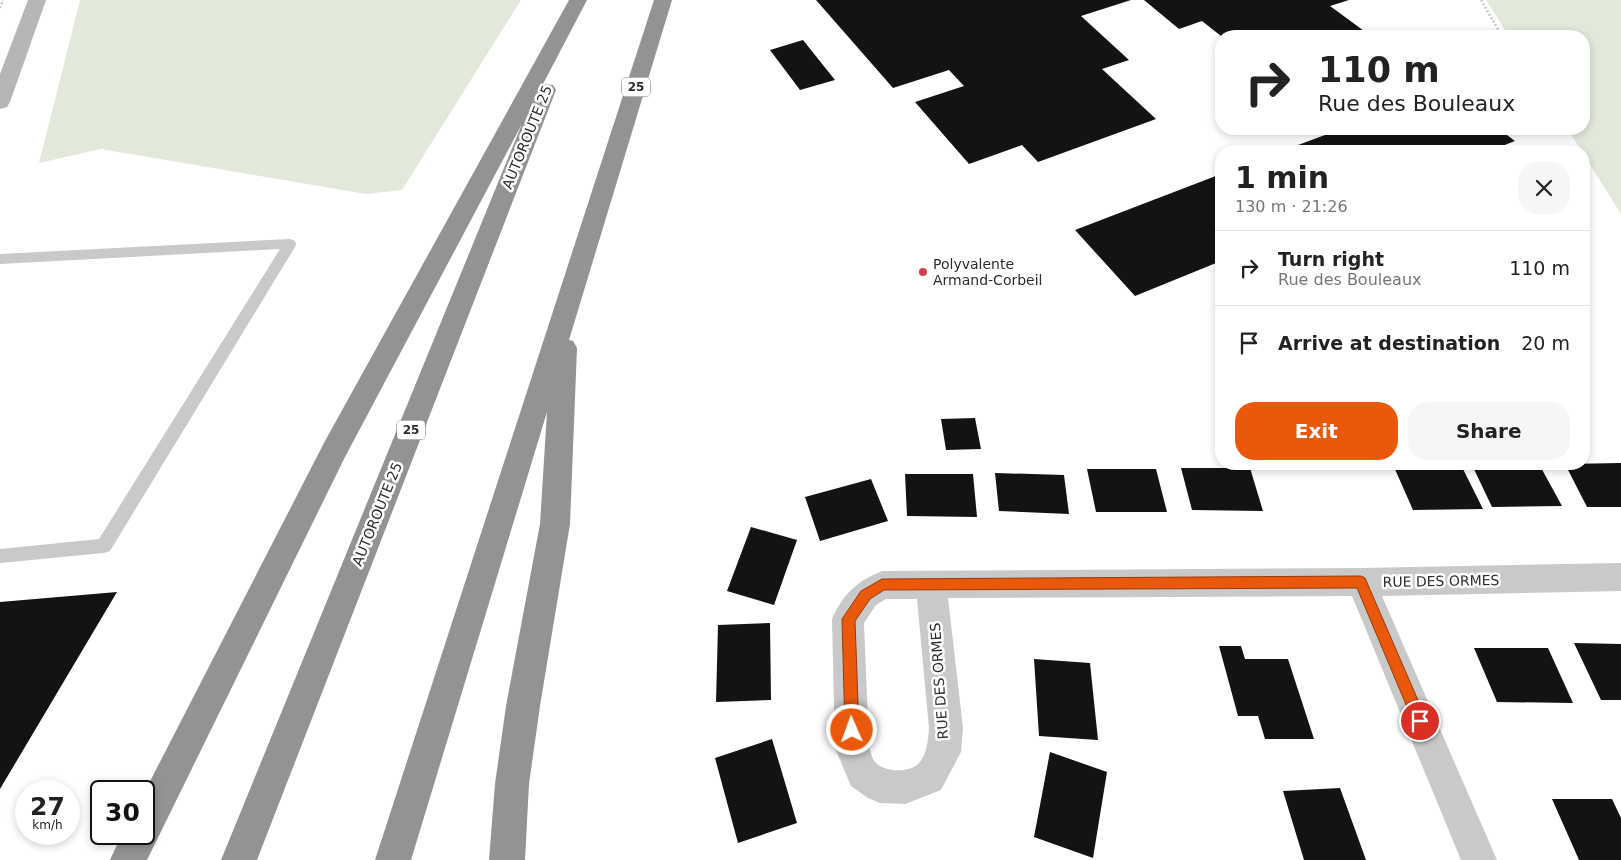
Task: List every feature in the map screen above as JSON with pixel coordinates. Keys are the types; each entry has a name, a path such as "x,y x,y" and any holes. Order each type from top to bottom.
{"highway":[{"path":"155,807 335,449 578,0"},
{"name":"AUTOROUTE 25","path":"239,860 582,0"},
{"name":"25","path":"393,860 663,0"},
{"path":"507,860 512,784 536,627 555,524 566,309"},
{"path":"128,860 136,845"}],"street":[{"path":"0,102 37,0"},
{"name":"RUE DES ORMES","path":"931,584 946,728 944,752 929,778 905,788 880,786 863,774 852,748 848,619 865,595 882,585 931,584 1361,582 1621,578"},
{"path":"1361,582 1479,860"}],"lane":[{"path":"0,259 290,244 104,546 0,556"}],"path":[{"path":"0,8 3,0"},
{"path":"1481,0 1498,30"}],"shaded area":[{"path":"80,0 521,0 402,190 366,194 101,149 39,163"},
{"path":"1486,0 1621,0 1621,214 1590,165 1590,145 1578,145 1571,135 1590,135 1590,30 1505,30"}],"building":[{"path":"816,0 1131,0 1081,16 1129,60 1102,69 1156,119 1038,162 1022,145 969,164 915,102 964,86 949,70 893,88"},
{"path":"1144,0 1349,0 1330,6 1363,30 1215,31 1202,21 1179,29"},
{"path":"803,40 835,80 800,90 770,50"},
{"path":"1325,135 1507,135 1515,141 1505,145 1298,145"},
{"path":"1215,176 1215,263 1135,296 1075,230"},
{"path":"975,418 981,449 946,450 941,419"},
{"path":"1621,463 1621,507 1587,507 1568,470 1590,470 1590,464"},
{"path":"1181,468 1251,470 1263,511 1192,510"},
{"path":"1087,469 1156,469 1167,512 1096,512"},
{"path":"1395,470 1464,470 1483,509 1413,510"},
{"path":"1474,470 1542,470 1562,506 1492,507"},
{"path":"995,473 1064,475 1069,514 999,511"},
{"path":"905,474 973,474 977,517 907,516"},
{"path":"871,479 888,521 820,541 805,497"},
{"path":"751,527 797,540 774,605 727,591"},
{"path":"117,592 0,789 0,602"},
{"path":"770,623 771,700 716,702 718,625"},
{"path":"1574,643 1621,644 1621,700 1601,700"},
{"path":"1219,646 1241,646 1245,659 1288,659 1314,739 1265,739 1258,716 1238,716"},
{"path":"1474,648 1548,648 1573,703 1497,702"},
{"path":"1034,659 1090,663 1098,740 1039,736"},
{"path":"772,739 797,823 738,843 715,758"},
{"path":"1050,752 1107,772 1093,858 1034,837"},
{"path":"1340,788 1366,860 1304,860 1283,791"},
{"path":"1552,799 1612,799 1621,818 1621,860 1579,860"}],"place":[{"name":"Polyvalente Armand-Corbeil","path":"923,272"}],"route":[{"path":"852,730 848,619 865,595 882,585 899,584 1361,582 1420,721"}]}
